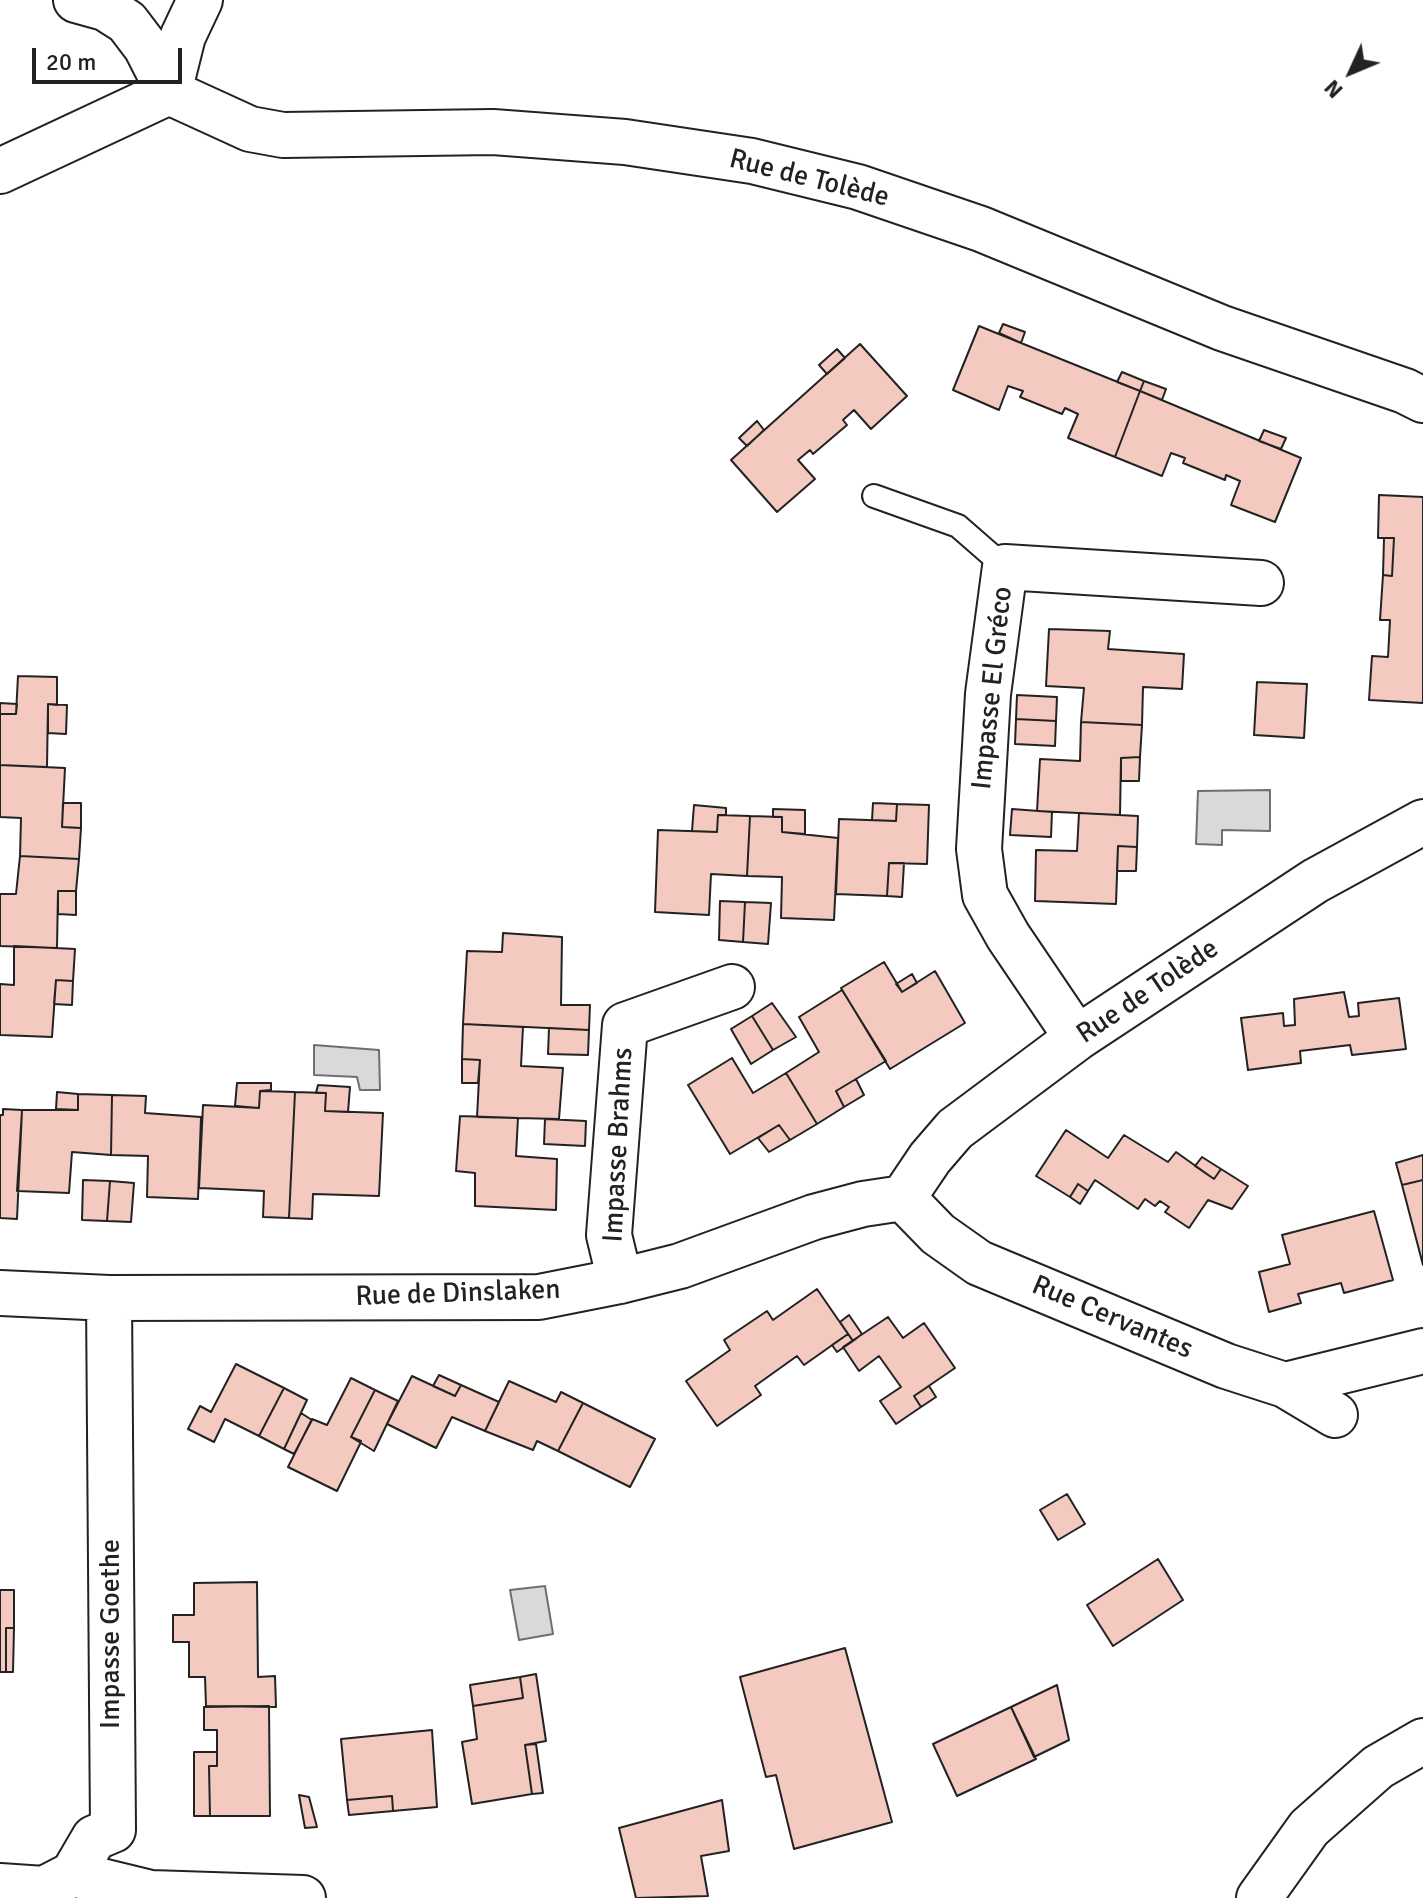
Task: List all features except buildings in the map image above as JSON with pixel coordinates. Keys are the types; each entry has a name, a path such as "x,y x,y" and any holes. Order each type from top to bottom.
{"street":[{"path":"76,0 105,8 127,22 146,47 169,92"},
{"path":"169,92 183,36 200,0"},
{"path":"0,171 169,92"},
{"name":"Rue de Tolède","path":"169,92 250,129 283,135 493,132 625,142 752,161 858,187 981,229 1222,328 1405,391 1423,400"},
{"name":"Impasse El Gréco","path":"1077,1038 1008,936 985,895 979,849 988,694 1005,567 1261,583"},
{"name":"Rue de Tolède","path":"903,1198 930,1158 955,1129 1077,1038 1315,881 1423,822"},
{"name":"Impasse Brahms","path":"620,1281 609,1235 625,1025 732,987"},
{"name":"Rue de Dinslaken","path":"0,1293 109,1298 539,1297 620,1281 713,1256 814,1217 863,1204 903,1198"},
{"name":"Rue Cervantes","path":"903,1198 938,1234 979,1263 1226,1366 1285,1385 1335,1415"},
{"name":"Impasse Goethe","path":"73,1874 94,1838 113,1830 109,1298"},
{"path":"1285,1385 1423,1351"},
{"path":"1259,1898 1309,1828 1378,1767 1423,1741"},
{"path":"0,1886 44,1889 73,1874 151,1893 303,1898"}],"lane":[{"path":"874,496 958,526 1005,567"}],"shaded area":[{"path":"1270,790 1270,831 1222,830 1222,845 1196,844 1198,791"},
{"path":"314,1045 379,1050 380,1090 360,1090 357,1077 314,1075"},
{"path":"545,1586 553,1634 519,1640 510,1590"}]}
